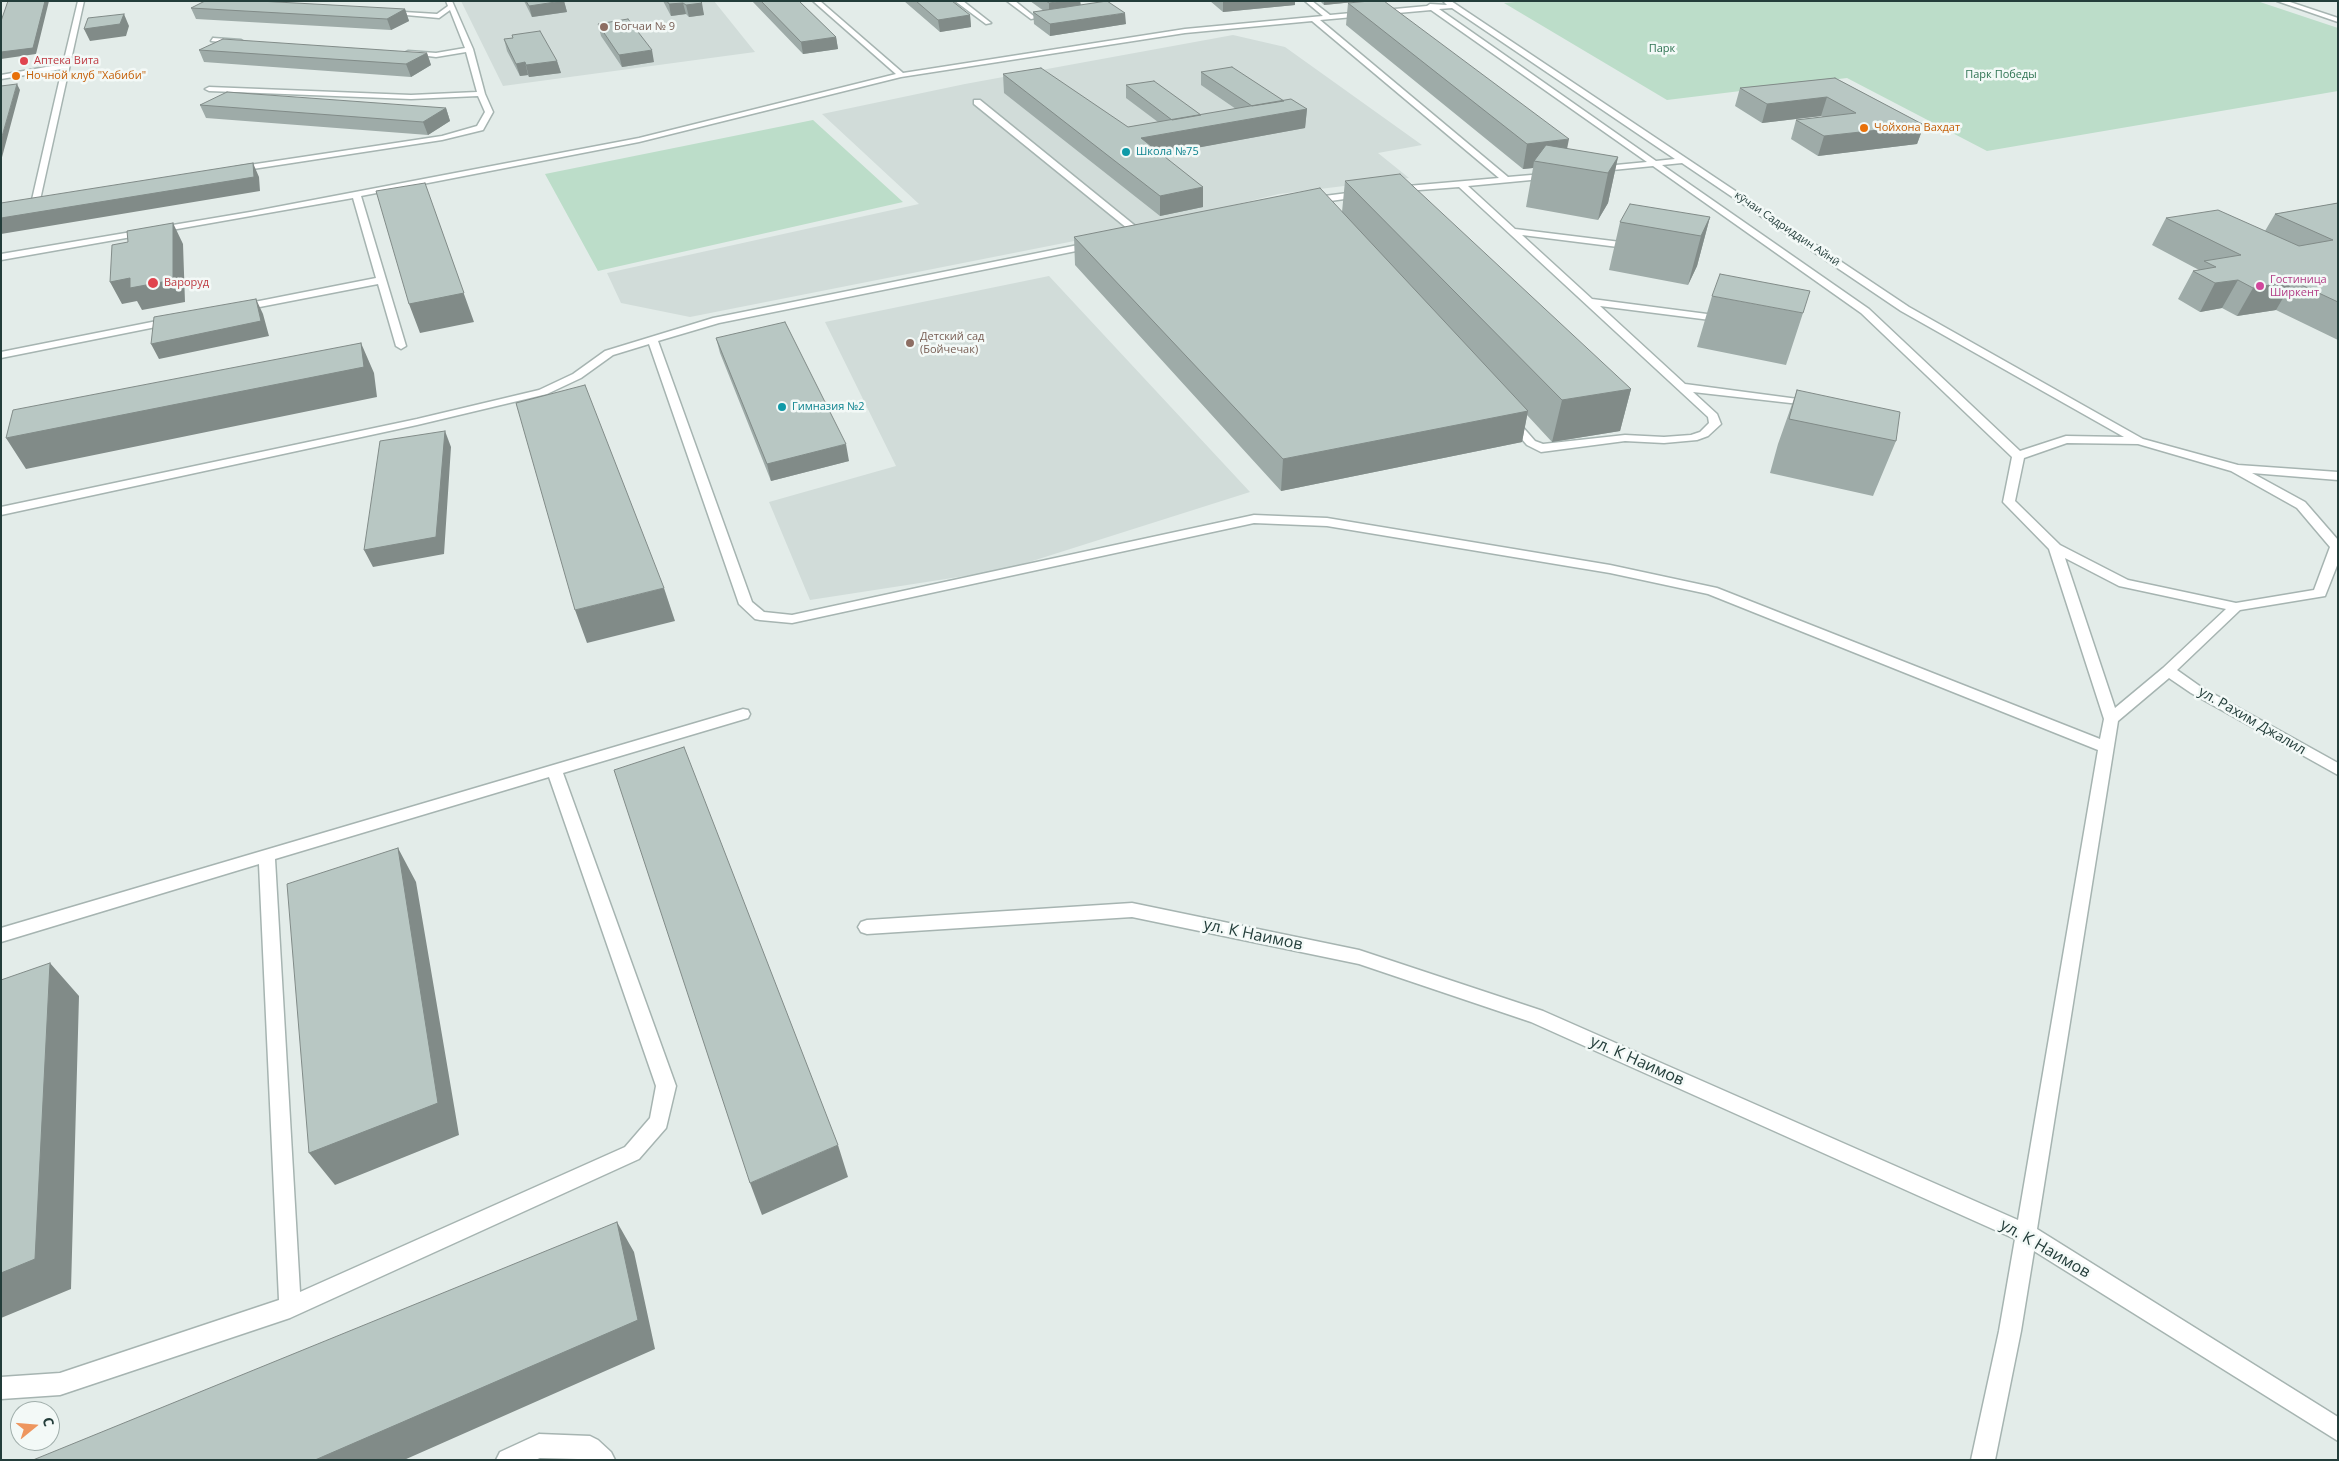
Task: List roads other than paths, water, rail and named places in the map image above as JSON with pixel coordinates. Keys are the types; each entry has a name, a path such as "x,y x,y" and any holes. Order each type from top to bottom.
{"street":[{"path":"54,200 31,204 81,1"},
{"path":"816,1 901,75"},
{"path":"958,1 988,23"},
{"path":"1010,1 1033,18"},
{"path":"1308,1 1329,18"},
{"name":"кӯчаи Садриддин Айнӣ","path":"1423,1 1864,311 2018,456"},
{"path":"2280,1 2338,20"},
{"path":"230,171 442,138 480,128 489,112 481,94 469,49 450,3 440,16 380,12"},
{"path":"1,257 356,194 639,140 901,75 1185,31 1433,8 1450,4"},
{"name":"кӯчаи Садриддин Айнӣ","path":"1450,4 1905,308 2139,441"},
{"path":"1314,19 1506,179"},
{"path":"213,40 252,42"},
{"path":"397,52 436,54 469,49"},
{"path":"1,77 66,66"},
{"path":"209,89 411,97 481,94"},
{"path":"977,102 1141,235"},
{"path":"1583,172 1685,160"},
{"path":"1308,204 1378,192 1565,173"},
{"path":"1461,184 1713,416 1715,424 1704,434 1693,438 1664,440 1625,438 1541,448 1531,443 1502,411"},
{"path":"356,194 401,346"},
{"path":"1512,231 1644,248"},
{"path":"1,510 407,424 543,392 577,376 609,353 717,320 1105,242"},
{"path":"226,311 382,280"},
{"path":"1589,302 1732,319"},
{"path":"1,354 187,318"},
{"path":"652,339 746,604 760,616 792,619 1254,519 1326,522 1610,569 1712,591 2106,748"},
{"path":"1680,386 1826,406"},
{"path":"2235,468 2301,505 2337,546 2320,593 2236,607 2124,582 2055,548 2009,502 2018,456 2066,439 2139,441 2235,468 2338,476"},
{"path":"1983,1460 2010,1331 2112,718 2055,548"},
{"path":"2112,718 2168,671 2236,607"},
{"name":"ул. Рахим Джалил","path":"2168,671 2196,690 2338,770"},
{"path":"1,935 743,714"},
{"path":"1,1388 60,1384 290,1307 632,1153 659,1122 666,1086 554,770"},
{"path":"267,856 290,1307"},
{"name":"ул. К Наимов","path":"867,927 1132,910 1358,956 1537,1016 2026,1234 2338,1430"},
{"path":"508,1460 539,1446 590,1448 602,1460"}],"place":[{"name":"Богчаи № 9","path":"604,27"},
{"name":"Аптека Вита","path":"24,61"},
{"name":"Ночной клуб \"Хабиби\"","path":"16,76"},
{"name":"Чойхона Вахдат","path":"1864,128"},
{"name":"Школа №75","path":"1126,152"},
{"name":"Вароруд","path":"153,283"},
{"name":"Гостиница Ширкент","path":"2260,286"},
{"name":"Детский сад (Бойчечак)","path":"910,343"},
{"name":"Гимназия №2","path":"782,407"}],"park label":[{"name":"Парк","path":"1662,49"},
{"name":"Парк Победы","path":"2001,75"}]}
